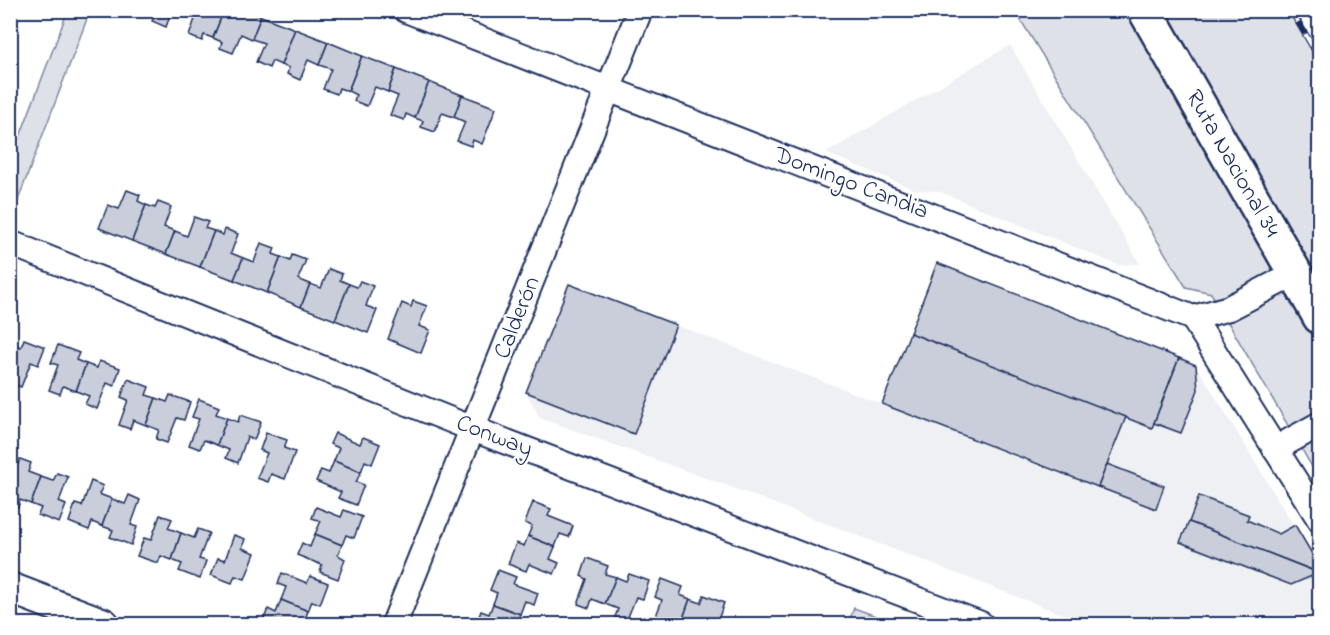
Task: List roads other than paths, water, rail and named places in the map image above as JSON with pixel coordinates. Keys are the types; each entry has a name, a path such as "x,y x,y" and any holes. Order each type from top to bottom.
{"highway":[{"name":"Ruta Nacional 34","path":"1144,10 1320,317"}],"street":[{"name":"Domingo Candia","path":"406,10 1194,318"},
{"name":"Calderón","path":"394,624 640,10"},
{"name":"Conway","path":"10,243 473,429 981,624"},
{"path":"1294,274 1229,308 1194,318 1320,520"},
{"path":"1275,449 1320,424"},
{"path":"10,588 104,624"}],"railway":[{"path":"1291,10 1320,59"}]}
